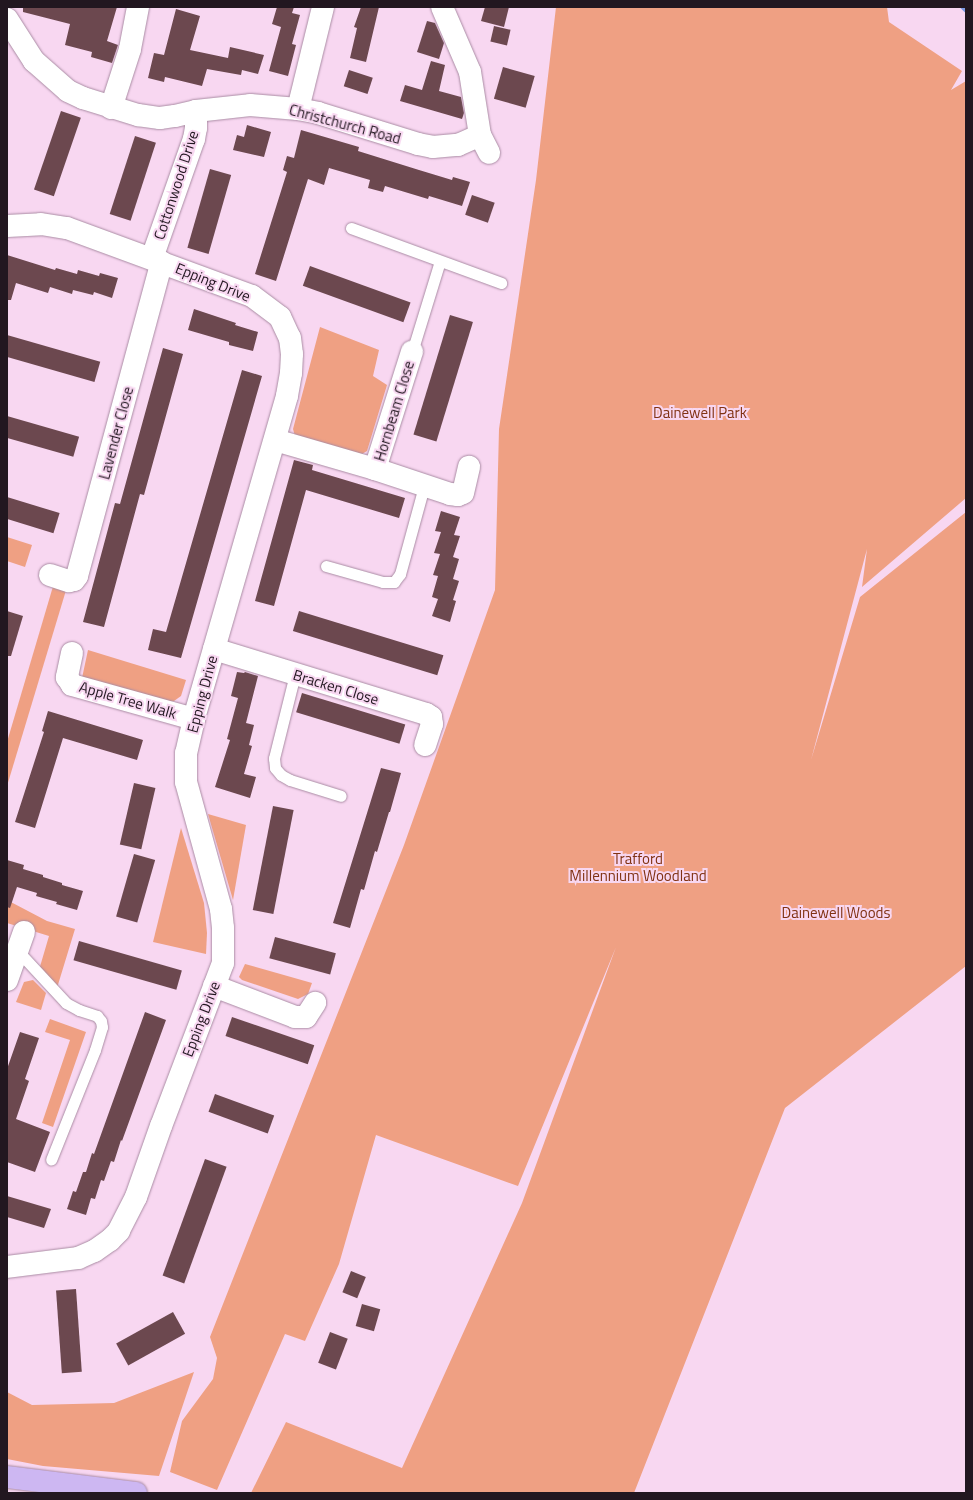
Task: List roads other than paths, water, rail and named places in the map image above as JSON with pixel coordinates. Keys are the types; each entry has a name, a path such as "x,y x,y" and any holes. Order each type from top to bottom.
{"main road":[{"path":"7,1477 58,1488 136,1493"}],"street":[{"path":"111,108 130,49 138,7"},
{"path":"298,108 323,7"},
{"name":"Christchurch Road","path":"7,19 34,61 50,76 68,91 111,108 138,115 160,118 196,111 250,105 298,108 433,146 484,144 470,72 442,7"},
{"name":"Cottonwood Drive","path":"157,260 194,139 196,128 196,111"},
{"name":"Epping Drive","path":"7,226 41,224 67,228 252,296 280,317 290,338 292,354 291,373 275,440 214,649 186,754 186,782 216,890 223,928 223,963 136,1197 128,1217 119,1231 110,1240 94,1251 78,1258 7,1267"},
{"name":"Lavender Close","path":"50,575 70,581 74,580 77,576 157,260"},
{"name":"Hornbeam Close","path":"375,469 412,352"},
{"name":"Hornbeam Close","path":"275,440 458,495 463,493 469,467"},
{"name":"Bracken Close","path":"214,649 426,714 431,718 432,724 425,744"},
{"name":"Apple Tree Walk","path":"72,652 67,677 72,685 194,720"},
{"path":"7,980 20,941"},
{"path":"214,986 295,1018 306,1017 315,1003"}],"lane":[{"path":"351,228 501,283"},
{"path":"412,352 440,261"},
{"path":"326,566 383,582 394,582 400,574 424,486"},
{"path":"295,674 274,758 275,768 281,775 290,780 341,796"},
{"path":"20,941 66,1003 79,1010 97,1016 102,1027 95,1050 51,1160"}],"park label":[{"name":"Dainewell Park","path":"700,413"},
{"name":"Trafford Millennium Woodland","path":"638,866"},
{"name":"Dainewell Woods","path":"836,913"}]}
